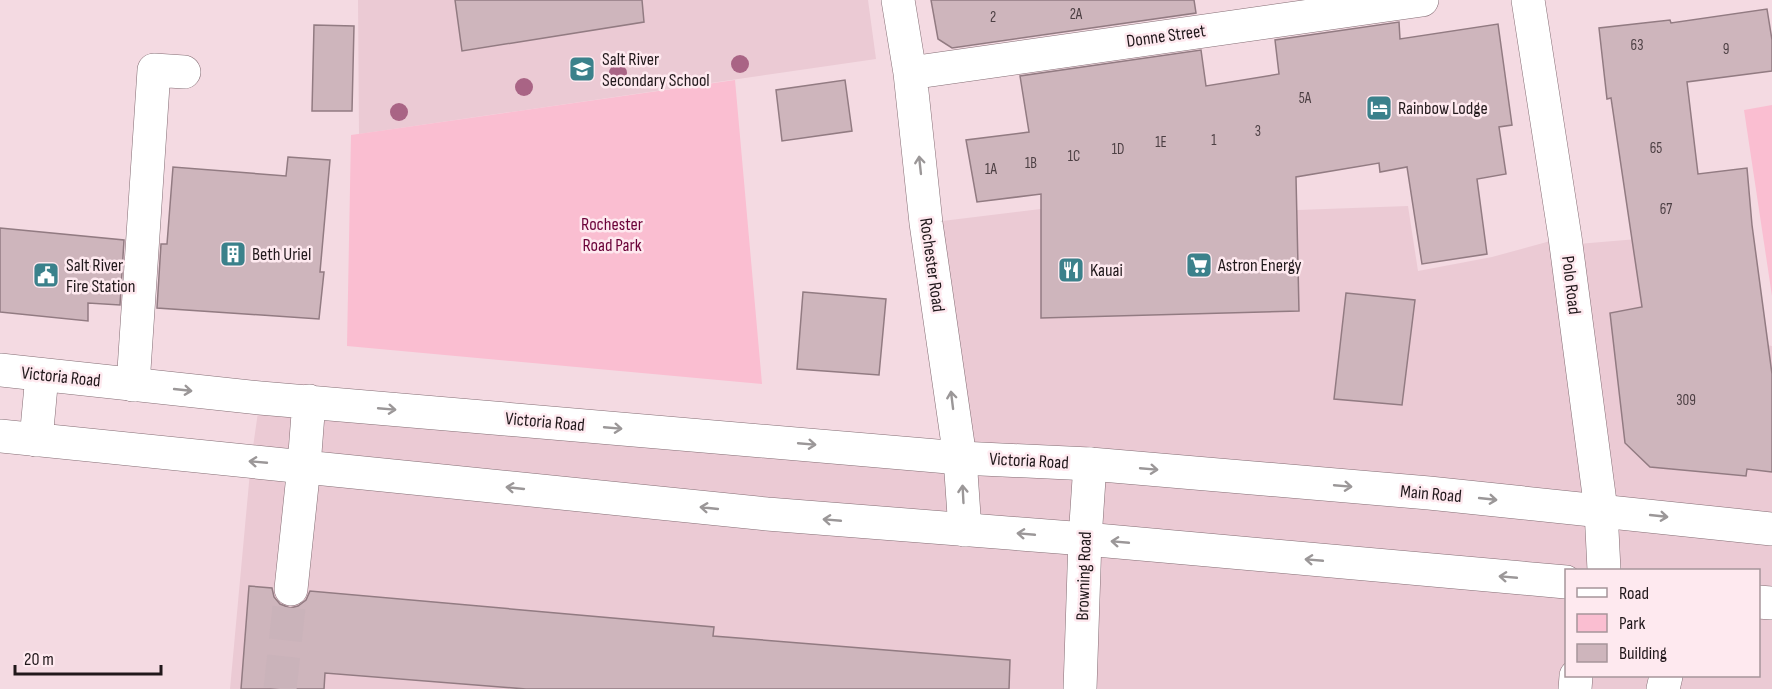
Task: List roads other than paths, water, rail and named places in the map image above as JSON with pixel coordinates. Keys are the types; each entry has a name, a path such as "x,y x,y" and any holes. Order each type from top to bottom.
{"main road":[{"name":"Rochester Road","path":"898,0 910,73 926,223 960,458 965,530"},
{"name":"Donne Street","path":"910,73 1422,0"},
{"name":"Polo Road","path":"1528,0 1565,237 1601,510 1604,569"},
{"path":"134,385 154,70 184,72"},
{"name":"Victoria Road","path":"0,370 134,385 960,458 1090,464"},
{"path":"36,440 42,375"},
{"path":"291,589 309,401"},
{"path":"0,436 767,514 1085,539 1565,582"},
{"name":"Main Road","path":"1090,464 1601,510 1772,529"},
{"name":"Browning Road","path":"1080,689 1090,464"}],"tunnel":[{"path":"280,689 291,589"}],"place":[{"name":"Salt River Secondary School","path":"582,69"},
{"name":"Rainbow Lodge","path":"1379,108"},
{"name":"Beth Uriel","path":"233,254"},
{"name":"Astron Energy","path":"1199,265"},
{"name":"Kauai","path":"1071,270"},
{"name":"Salt River Fire Station","path":"46,275"}],"park label":[{"name":"Rochester Road Park","path":"612,234"}]}
